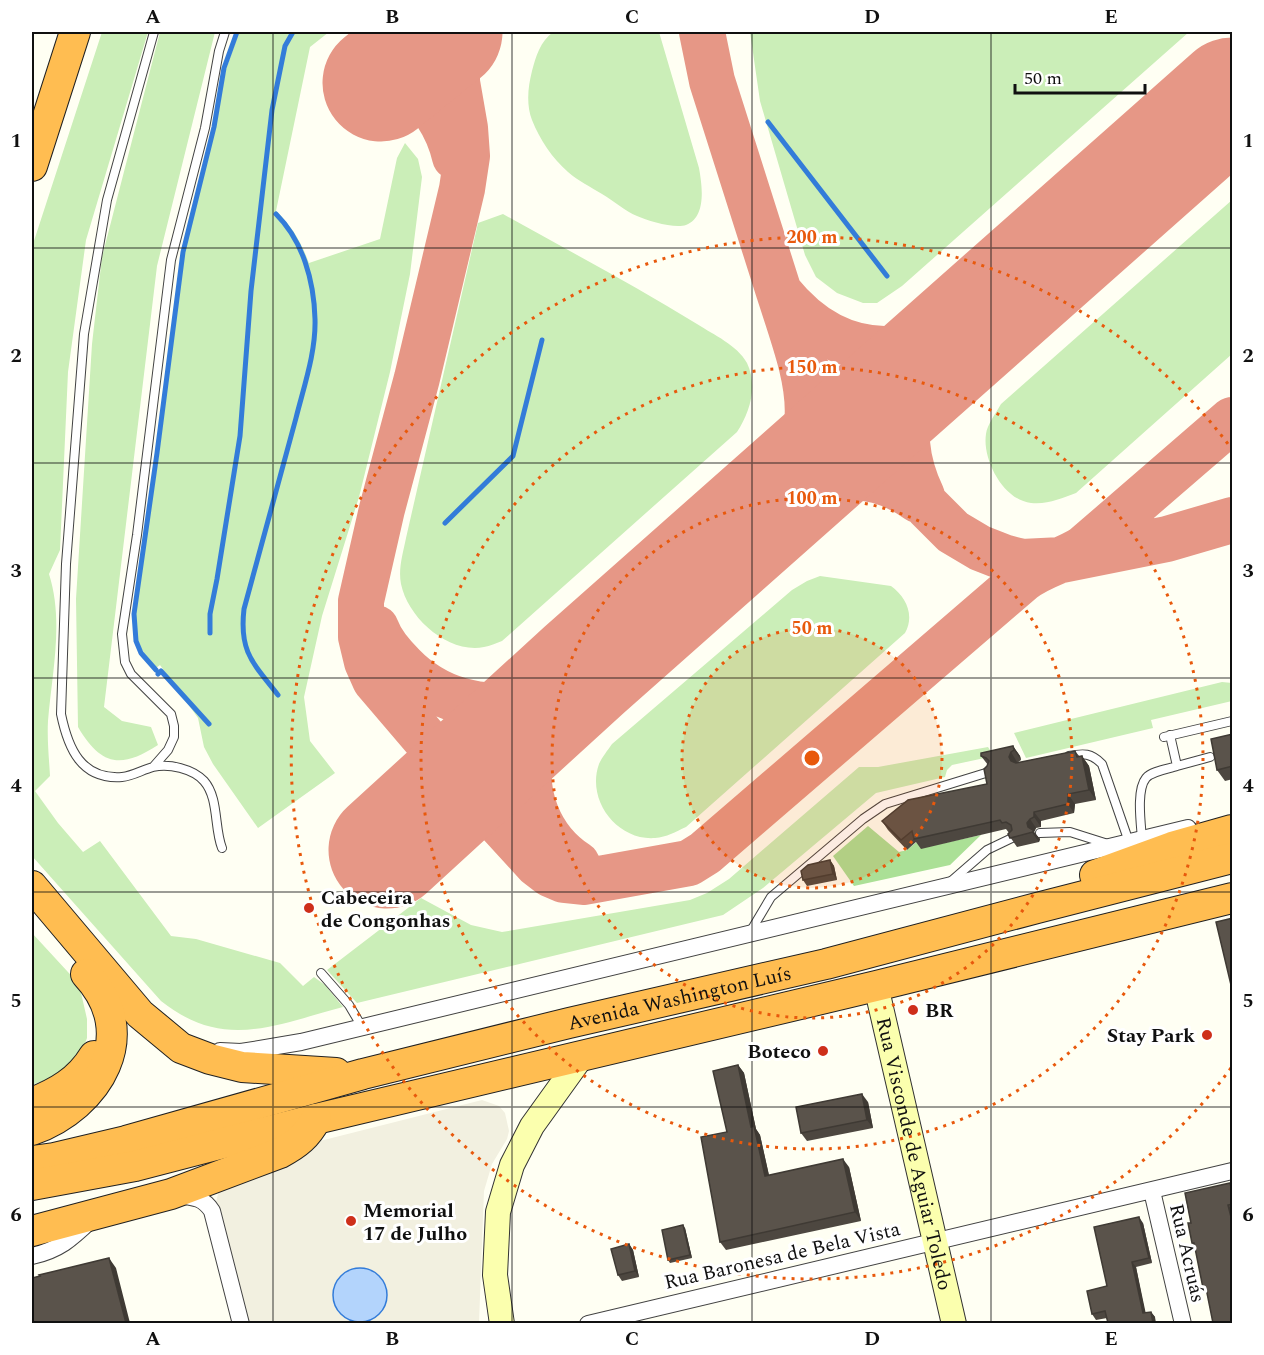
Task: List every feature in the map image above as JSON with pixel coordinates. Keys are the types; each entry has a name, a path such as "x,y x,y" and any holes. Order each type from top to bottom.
{"highway":[{"path":"32,166 75,32"},
{"path":"1036,908 1060,888 1172,848 1233,830"},
{"name":"Avenida Washington Luís","path":"131,1154 363,1074 569,1023 826,964 1233,858"},
{"path":"32,886 140,1014 181,1048 210,1059 242,1067 275,1071 363,1074"},
{"name":"Avenida Washington Luís","path":"131,1154 316,1119 876,986 1233,898"},
{"path":"32,914 101,991 110,1016 111,1028 111,1048 103,1071 81,1102 48,1124 32,1130"},
{"path":"32,1103 55,1094 75,1080 91,1061 111,1028"},
{"path":"32,1231 171,1194 280,1153 297,1144 308,1134 316,1119"},
{"path":"32,1161 131,1154"},
{"path":"32,1185 131,1154"}],"street":[{"path":"140,1014 177,1038 211,1051 241,1052 301,1042 1233,817"},
{"name":"Rua Visconde de Aguiar Toledo","path":"876,986 933,1241 954,1323"},
{"path":"502,1323 495,1275 498,1212 512,1165 532,1126 583,1055"},
{"name":"Rua Baronesa de Bela Vista","path":"588,1323 1233,1171"},
{"name":"Rua Acruás","path":"1152,1191 1183,1323"},
{"path":"171,1194 198,1197 206,1202 212,1211 241,1323"},
{"path":"32,1256 64,1245 99,1213"}],"lane":[{"path":"154,32 107,200 84,334 66,564 62,714 66,739 82,764 93,772 106,777 122,777 154,766 184,768 195,773 206,783 212,795 218,837 222,848"},
{"path":"154,766 168,750 174,737 174,726 171,714 131,674 126,662 122,634 137,535 171,260 205,128 219,51 225,32"},
{"path":"1177,766 1167,736 1233,721"},
{"path":"1064,757 1085,753 1095,757 1102,764 1128,842"},
{"path":"1128,842 1146,778 1210,757"},
{"path":"749,934 771,897 863,819 885,804 989,772"},
{"path":"1040,832 1070,832 1128,842"},
{"path":"945,886 987,850 1012,838"},
{"path":"321,972 349,1005 362,1027"}],"green space":[{"path":"102,32 148,32 86,240 68,372 60,550 49,574 56,610 54,666 48,721 50,776 35,791 83,852 100,841 171,936 196,939 280,963 303,986 314,977 325,985 343,1007 294,1021 250,1030 228,1030 206,1026 184,1016 161,1001 32,856 32,247"},
{"path":"160,32 215,32 157,266 104,707 122,721 151,727 158,745 133,758 113,760 95,750 78,727 76,599 92,344 102,257"},
{"path":"239,32 329,32 310,47 276,211 296,235 309,263 380,239 397,158 405,143 418,159 422,177 410,274 390,372 359,497 322,616 304,697 310,741 335,773 258,828 213,764 204,747 198,718 160,665 156,668 142,649 135,623 184,252 215,128 226,69"},
{"path":"553,32 659,32 699,168 702,200 693,221 681,226 669,225 633,214 576,178 552,155 532,120 528,96 537,55 545,40"},
{"path":"750,32 1189,32 902,286 877,303 863,303 837,293 816,277 805,255 760,101"},
{"path":"1232,200 1232,354 1076,493 1043,503 1031,503 1012,494 996,477 987,455 986,434 1001,404"},
{"path":"503,214 649,295 725,341 747,363 752,390 746,416 737,432 502,641 486,647 470,648 444,639 421,621 405,597 400,578 400,567 478,223"},
{"path":"820,576 891,586 905,601 909,613 905,633 686,827 655,838 628,833 617,825 601,804 596,778 599,764 612,744 792,590"},
{"path":"1222,682 1232,683 1232,701 1151,720 1153,728 1026,758 1014,733"},
{"path":"988,747 994,756 952,765 945,777 876,793 763,888 723,915 357,1003 327,970 421,898 471,925 502,932 690,900 707,893 729,879 859,767 878,767"},
{"path":"868,826 899,852 907,850 919,840 921,848 981,835 950,865 854,886 833,856"},
{"path":"32,933 79,984 87,1019 87,1038 80,1057 70,1071 32,1085"}],"shaded area":[{"name":"Memorial 17 de Julho","path":"482,1100 499,1106 505,1113 509,1131 507,1139 492,1164 484,1191 479,1323 249,1323 216,1202 219,1190 312,1143"}],"water":[{"path":"360,1268 370,1270 379,1276 385,1285 387,1295 385,1305 379,1314 370,1320 360,1322 350,1320 341,1314 335,1305 333,1295 335,1285 341,1276 350,1270"}],"building":[{"path":"1233,734 1233,766 1217,770 1211,739"},
{"path":"1013,746 1014,750 1009,757 1016,763 1075,751 1077,757 1082,756 1089,790 1068,794 1068,804 1034,812 1034,817 1027,823 1033,832 1010,838 1008,834 1012,830 1011,825 1006,822 1002,823 1000,820 914,839 912,831 901,840 882,821 908,800 987,784 984,769 989,761 981,756 981,753"},
{"path":"830,860 833,874 803,880 801,871 808,865"},
{"path":"1233,918 1233,985 1231,985 1216,922"},
{"path":"738,1065 751,1127 754,1126 765,1176 843,1159 855,1212 720,1242 701,1137 727,1132 713,1071"},
{"path":"862,1094 867,1120 801,1133 796,1107"},
{"path":"1230,1183 1233,1195 1233,1204 1228,1205 1233,1225 1233,1323 1213,1323 1206,1288 1203,1288 1194,1243 1192,1243 1185,1193"},
{"path":"1139,1217 1149,1258 1132,1262 1143,1313 1151,1312 1153,1323 1108,1323 1105,1311 1092,1314 1087,1291 1107,1286 1094,1227"},
{"path":"683,1225 690,1255 668,1260 662,1230"},
{"path":"629,1244 635,1271 618,1275 611,1249"},
{"path":"109,1258 126,1323 32,1323 32,1278"}],"waterway":[{"path":"156,670 141,653 136,641 134,614 183,252 214,127 224,68 237,32"},
{"path":"210,633 210,614 240,436 251,291 272,110 285,46 293,32"},
{"path":"768,122 887,276"},
{"path":"276,214 293,236 305,262 312,290 315,319 314,344 309,369 244,609 246,647 255,665 278,695"},
{"path":"445,523 513,456 542,340"},
{"path":"158,674 161,671 209,724"}],"taxiway":[{"path":"466,32 457,61 457,82 467,156 462,189 361,601 361,637 367,662 375,680 462,782 537,864 550,874 564,880 583,882 689,863 705,853 1022,580 1037,570 1084,548 1232,420"},
{"path":"702,32 712,81 779,292"},
{"path":"400,68 440,120 455,157"},
{"path":"757,517 781,488 797,461 805,435 808,409 799,355 779,292 816,327 830,336 861,347 905,348 965,333"},
{"path":"922,496 909,458 908,417 917,391 944,352"},
{"path":"803,367 953,532 980,548 1003,557 1022,562 1062,560 1167,539 1232,520"},
{"path":"777,499 831,480 865,478 900,489 918,500"},
{"path":"376,628 391,653 415,677 444,695 476,704 493,706 526,701 584,670"},
{"path":"553,698 540,724 531,750 529,783 536,814 543,829 564,854 577,864"}],"runway":[{"path":"381,83 444,32"},
{"path":"387,850 584,670 1232,96"}],"place":[{"name":"Cabeceira de Congonhas","path":"309,908"},
{"name":"BR","path":"913,1010"},
{"name":"Stay Park","path":"1207,1035"},
{"name":"Boteco","path":"823,1051"},
{"name":"Memorial 17 de Julho","path":"351,1221"}]}
